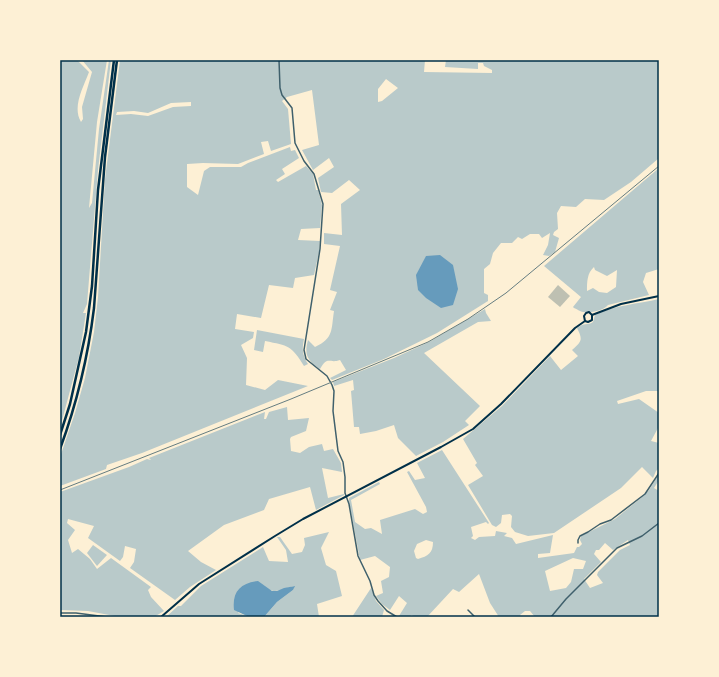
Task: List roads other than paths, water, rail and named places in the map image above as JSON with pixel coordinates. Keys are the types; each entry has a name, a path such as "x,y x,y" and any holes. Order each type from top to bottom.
{"highway":[{"path":"60,435 70,404 86,332 92,286 98,190 114,60"},
{"path":"60,449 78,396 91,331 105,157 117,60"}],"main road":[{"path":"585,320 584,316 589,312 592,315 621,304 659,296"},
{"path":"161,617 199,584 275,536 472,429 501,404 565,338 585,320 590,321 593,318 592,315"}],"street":[{"path":"279,60 280,88 282,96 292,108 295,143 304,161 314,174 323,204 320,249 304,350 306,359 327,376 334,391 333,411 338,451 343,462 346,497 349,504 360,564 370,581 374,595 378,601 387,611 397,617"},
{"path":"578,543 580,536 600,524 611,520 645,494 659,473"},
{"path":"551,617 566,599 617,548 642,536 659,524"},
{"path":"468,610 475,617"},
{"path":"60,613 76,613 107,617"}],"water":[{"path":"440,255 453,265 458,289 453,305 441,308 426,298 418,290 416,275 426,256"},
{"path":"258,581 272,591 295,586 293,590 277,602 264,617 247,616 234,610 234,598 238,590 246,584"}],"railway":[{"path":"60,490 291,399 428,342 468,319 506,293 659,166"}]}
